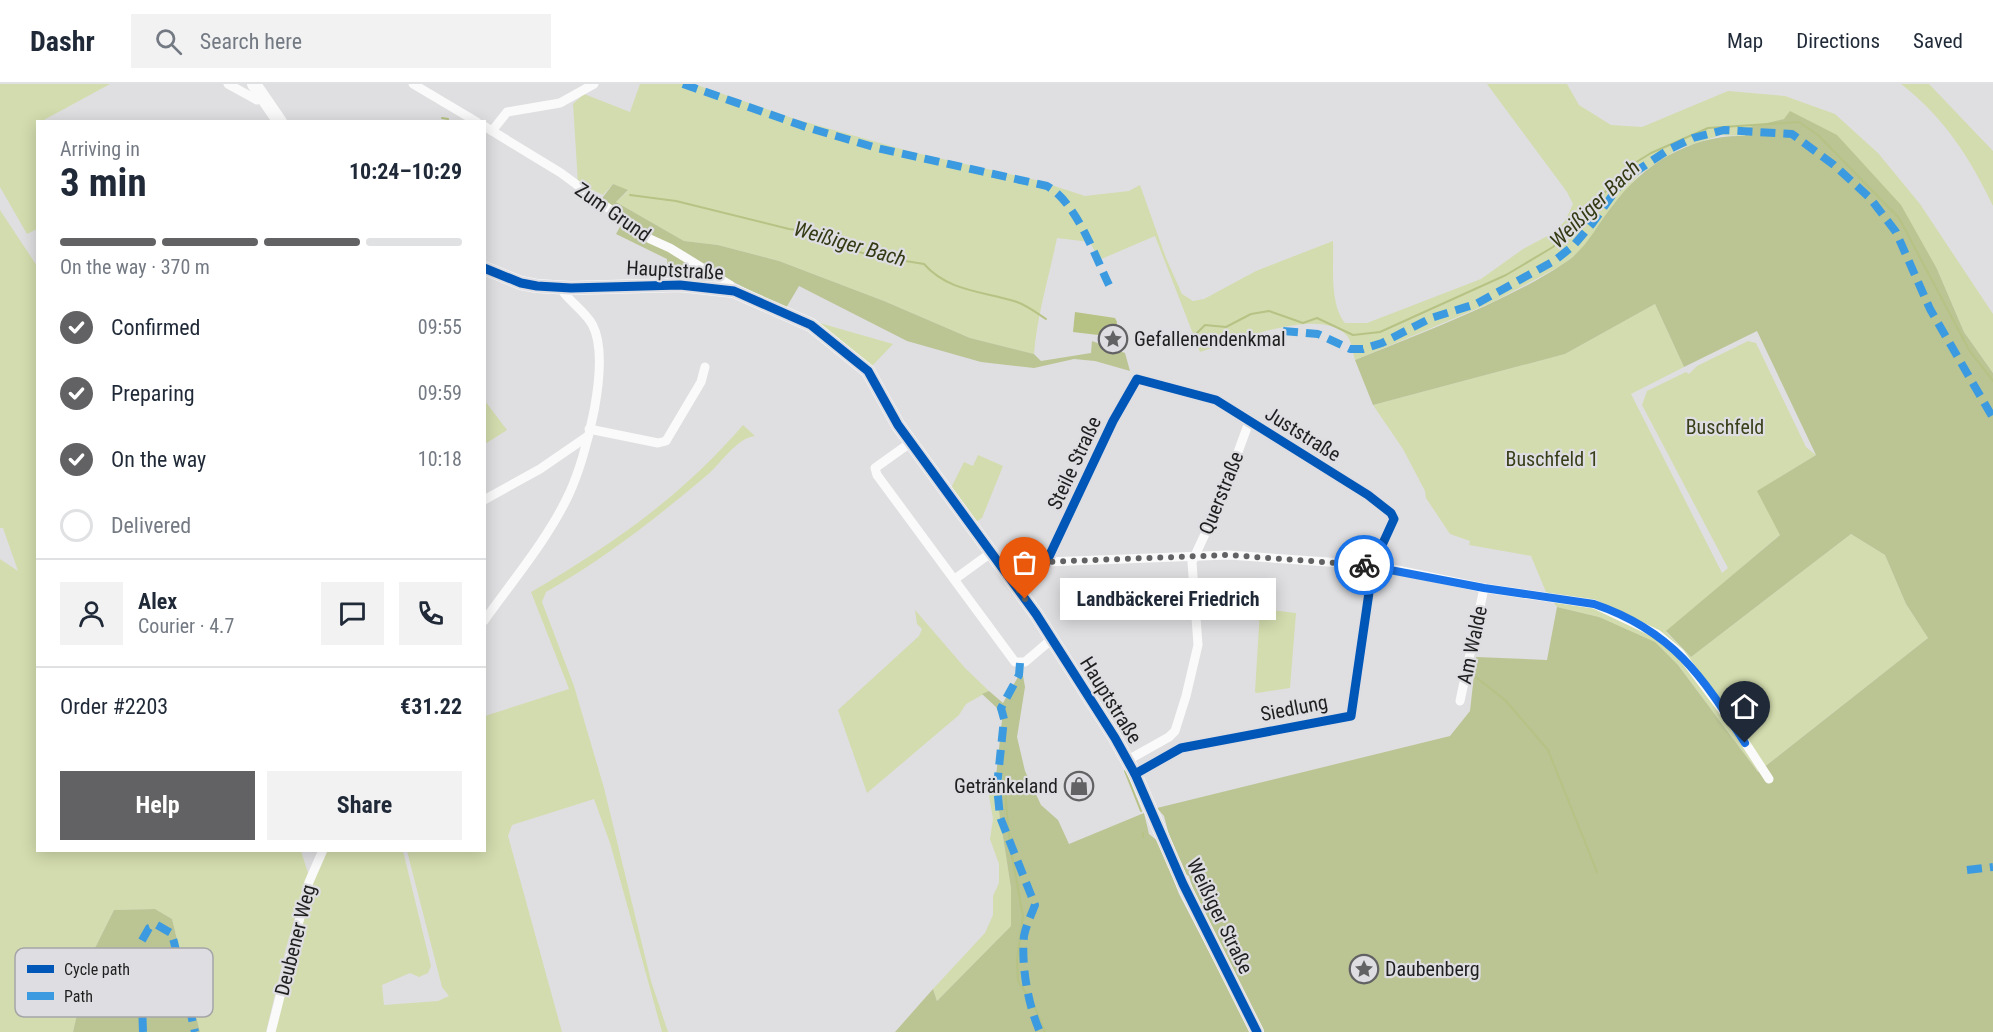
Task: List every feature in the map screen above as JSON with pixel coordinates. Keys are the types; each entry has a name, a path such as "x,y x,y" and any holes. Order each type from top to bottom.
{"street":[{"path":"228,84 257,100 258,90"},
{"path":"413,84 474,120"},
{"name":"Zum Grund","path":"594,84 560,103 507,112 488,128 561,173 651,239 730,285 734,291"},
{"path":"258,90 279,120"},
{"name":"Hauptstraße","path":"486,269 520,283 565,288 680,285 734,291 811,325 868,371 910,443 992,552 1052,639 1128,760 1153,814"},
{"path":"486,618 569,494 588,433 598,387 598,344 592,325 564,293 565,288"},
{"path":"486,499 540,469 588,433 658,443 666,441 701,382 705,367"},
{"name":"Juststraße","path":"1137,380 1205,395 1368,495 1391,513 1394,524 1373,566"},
{"name":"Steile Straße","path":"1046,563 1112,423 1137,380"},
{"name":"Querstraße","path":"1169,737 1175,731 1196,656 1198,633 1192,562 1249,422"},
{"path":"910,443 875,468 875,472 1015,662 1025,662 1052,639"},
{"path":"955,579 992,552"},
{"path":"1004,569 1019,563 1228,555 1373,566 1484,588 1594,604 1657,634 1690,665 1769,779"},
{"name":"Siedlung","path":"1135,774 1176,750 1351,716 1373,566"},
{"name":"Am Walde","path":"1460,701 1484,588"},
{"path":"1128,760 1169,737 1176,750"},
{"name":"Weißiger Straße","path":"1153,814 1188,893 1257,1032"},
{"name":"Deubener Weg","path":"271,1032 309,882 321,852"}],"green space":[{"path":"0,84 110,84 44,120 36,120 36,230 27,234 0,187"},
{"path":"640,84 694,84 795,119 912,152 1036,180 1085,196 1129,191 1140,185 1166,258 1182,294 1193,301 1204,299 1256,271 1333,241 1334,295 1345,323 1367,323 1481,279 1523,249 1553,233 1565,221 1573,204 1567,192 1487,84 1567,84 1579,105 1611,125 1642,127 1728,91 1785,96 1835,114 1878,153 1920,204 1993,314 1993,373 1964,332 1937,269 1784,119 1746,136 1721,135 1678,149 1640,174 1613,205 1589,243 1564,264 1493,302 1355,360 1348,337 1336,328 1319,324 1277,328 1200,352 1155,236 1099,260 1090,242 1057,238 1040,310 1034,354 970,338 884,301 779,261 718,245 684,241 616,202 628,191 613,184 603,195 578,183 573,104 584,94 630,112"},
{"path":"1901,84 1929,84 1993,151 1993,206 1955,139 1930,110"},
{"path":"0,210 36,264 36,852 301,852 308,873 286,948 266,1032 200,1032 196,1017 213,1017 213,948 179,948 172,919 155,909 114,910 95,948 15,948 15,1017 76,1017 73,1032 0,1032 0,559 18,571 3,528 0,528"},
{"path":"1655,304 1684,367 1631,394 1722,573 1728,568 1642,405 1647,391 1686,372 1689,374 1697,366 1748,341 1756,343 1806,447 1816,455 1758,491 1781,534 1666,632 1691,657 1851,534 1885,555 1906,604 1928,638 1758,772 1678,665 1599,617 1557,607 1546,592 1531,556 1469,545 1470,541 1450,534 1426,498 1425,491 1403,449 1373,405 1565,354"},
{"path":"816,322 893,344 871,367"},
{"path":"486,402 507,430 486,443"},
{"path":"743,425 755,436 741,442 706,476 629,538 546,592 542,602 574,686 604,788 651,981 668,1032 662,1032 610,843 594,799 512,825 508,836 562,1032 274,1032 310,888 326,852 403,852 431,966 428,973 419,977 410,973 382,985 384,1005 438,1001 449,996 442,987 407,852 486,852 486,716 569,689 531,592 590,556 644,518 720,451"},
{"path":"978,455 1003,466 982,518 976,522 951,488 964,462 973,466"},
{"path":"1260,609 1296,613 1290,688 1255,692"},
{"path":"915,610 965,668 989,691 966,704 959,715 867,793 838,710 919,636 922,629 917,624"},
{"path":"995,786 1011,888 1011,926 937,1001 933,989 985,933 993,915 993,896 999,883 999,864 990,839 993,819 989,796"}],"shaded area":[{"path":"1790,111 1837,135 1901,205 1937,269 1964,332 1993,373 1993,1032 1264,1032 1195,896 1189,876 1185,874 1169,835 1164,816 1157,808 1450,736 1470,711 1476,657 1547,660 1557,607 1599,617 1655,642 1678,665 1758,772 1928,638 1906,604 1885,555 1851,534 1691,657 1666,631 1780,535 1757,491 1816,455 1757,331 1684,367 1655,304 1565,354 1373,405 1355,360 1515,292 1563,264 1585,244 1625,190 1639,176 1671,154 1707,140 1745,136 1745,128 1784,119"},
{"path":"613,184 628,190 616,202 684,241 718,245 779,261 884,301 970,338 1034,354 1041,361 1091,353 1092,341 1125,353 1130,371 1095,361 1074,359 1034,368 981,362 907,341 799,286 786,308 691,258 600,201"},
{"path":"621,225 670,251 710,277 709,280 696,282 675,280 668,270 667,259 616,234"},
{"path":"1075,312 1115,318 1117,322 1115,337 1073,332"},
{"path":"1022,670 1025,687 1017,737 1025,771 1041,805 1058,820 1069,844 1144,813 1149,834 1159,842 1179,894 1251,1032 895,1032 933,989 937,1001 1011,926 1011,888 995,786 1002,720 996,707 982,694 989,691 1003,703"},
{"path":"155,909 172,919 179,948 95,948 114,910"},
{"path":"76,1017 196,1017 200,1032 73,1032"}],"waterway":[{"path":"442,118 448,119"},
{"name":"Weißiger Bach","path":"1197,333 1205,325 1226,327 1251,314 1269,311 1303,323 1317,318 1353,335 1380,332 1506,275 1553,247 1630,166 1651,153 1708,128 1799,122 1818,135 1899,218 1969,350 1993,381"},
{"name":"Weißiger Bach","path":"630,195 676,201 789,229 809,231 821,240 869,255 924,264 933,273 954,285 1018,302 1046,319"},
{"path":"1476,677 1506,701 1548,750 1597,872"},
{"path":"1125,771 1141,811"},
{"path":"1004,781 1010,845 1023,916 1017,960 1018,981 1034,1005 1045,1032"}],"marked path":[{"path":"683,84 809,128 877,148 1047,186 1067,204 1076,217 1109,285"},
{"path":"1283,331 1318,334 1350,349 1363,349 1382,343 1431,318 1476,304 1554,261 1573,246 1592,224 1623,180 1668,150 1693,138 1724,130 1792,134 1834,165 1870,198 1896,232 1930,309 1993,418"},
{"path":"1020,663 1019,675 1001,708 1004,719 997,786 1000,817 1035,905 1024,936 1024,959 1029,997 1040,1032"},
{"path":"1967,870 1993,867"},
{"path":"140,948 149,928 157,925 171,933 175,948"},
{"path":"142,1017 143,1032"},
{"path":"192,1017 195,1032"}],"cycle path":[{"path":"486,269 521,283 537,286 571,288 680,285 734,291 811,325 868,371 898,425 1036,614 1115,738 1135,774 1183,884 1257,1032"},
{"path":"1046,563 1113,421 1137,379 1216,400 1368,495 1391,513 1394,519 1373,565 1351,716 1181,748 1135,774"}],"way so far":[{"path":"1025,599 1004,569 1016,563 1100,562 1228,555 1364,565"}],"place":[{"name":"Gefallenendenkmal","path":"1113,339"},
{"name":"Landbäckerei Friedrich","path":"1025,599"},
{"name":"Getränkeland","path":"1079,786"},
{"name":"Daubenberg","path":"1364,969"}],"route":[{"path":"1364,565 1460,584 1594,604 1607,609 1657,634 1680,653 1745,743"}],"park label":[{"name":"Buschfeld","path":"1725,427"},
{"name":"Buschfeld 1","path":"1552,459"}]}
